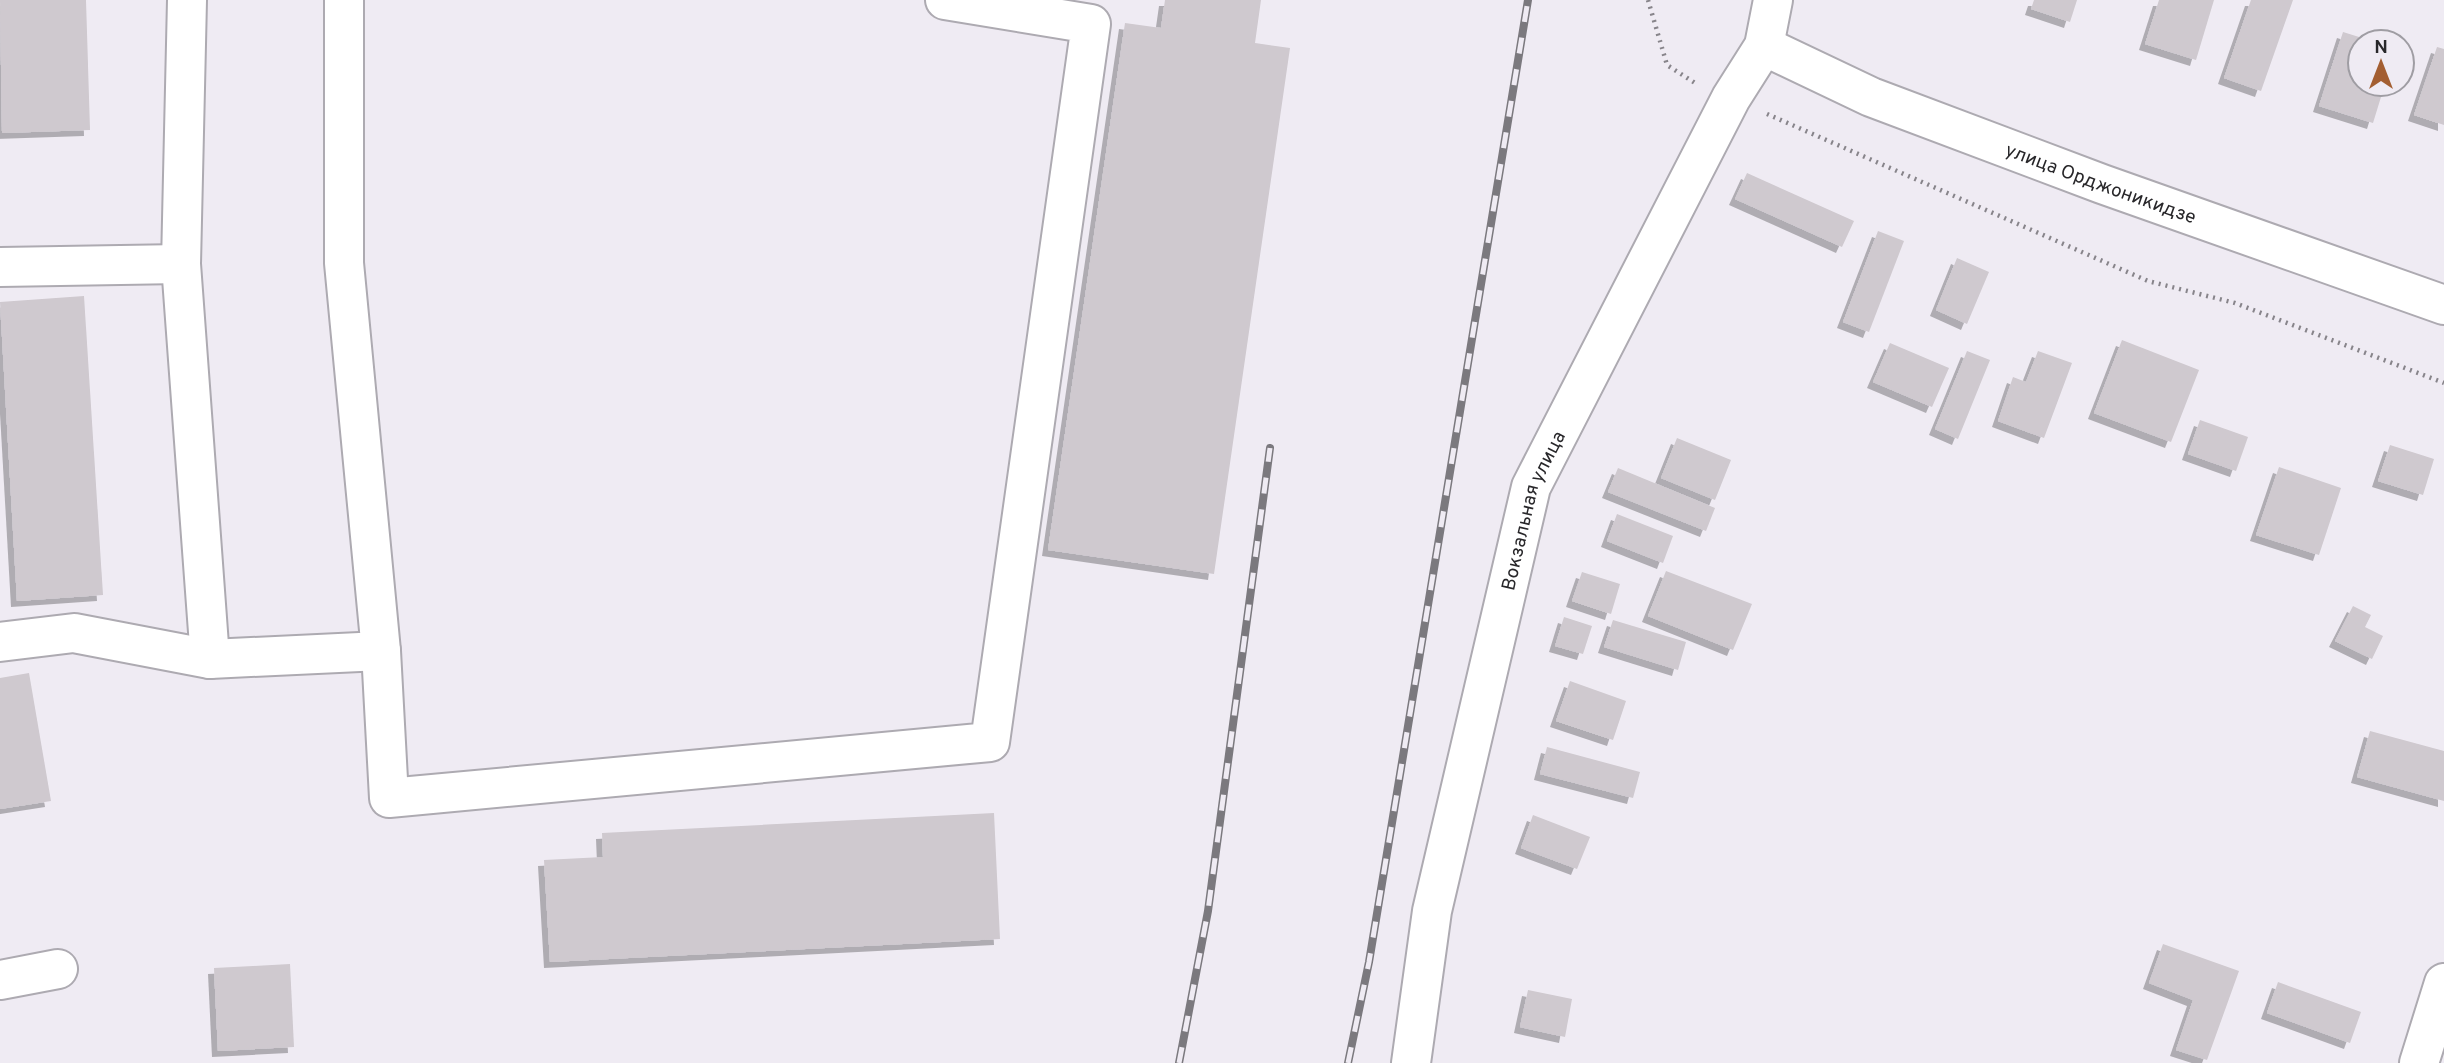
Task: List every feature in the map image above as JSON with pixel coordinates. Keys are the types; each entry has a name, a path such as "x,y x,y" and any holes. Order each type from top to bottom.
{"street":[{"path":"187,0 181,264 210,659"},
{"path":"344,0 344,263 381,652 389,798 990,742 1091,24 945,0"},
{"name":"Вокзальная улица","path":"1411,1063 1432,911 1531,487 1731,99 1765,46 1773,0"},
{"name":"улица Орджоникидзе","path":"1765,46 1871,97 2102,184 2444,305"},
{"path":"0,267 181,264"},
{"path":"0,642 74,633 210,659 381,652"},
{"path":"0,980 58,969"},
{"path":"2419,1063 2444,983"}],"path":[{"path":"1648,0 1668,65 1698,85 2148,281 2235,303 2444,383"}],"building":[{"path":"0,0 86,0 90,130 2,133"},
{"path":"1165,0 1261,0 1255,43 1290,48 1214,574 1048,550 1125,23 1161,28"},
{"path":"2034,0 2077,0 2070,22 2031,9"},
{"path":"2159,0 2214,0 2196,60 2145,44"},
{"path":"2251,0 2293,0 2261,91 2224,78"},
{"path":"2343,32 2346,33 2346,98 2381,98 2373,123 2319,106"},
{"path":"2437,47 2444,49 2444,125 2414,115"},
{"path":"1747,173 1854,221 1842,247 1735,199"},
{"path":"1878,231 1904,241 1869,332 1843,322"},
{"path":"1957,258 1989,272 1967,324 1936,310"},
{"path":"84,296 103,595 17,601 0,302"},
{"path":"2122,340 2199,370 2171,442 2094,413"},
{"path":"1890,343 1949,368 1932,407 1873,382"},
{"path":"1967,351 1990,360 1958,439 1935,429"},
{"path":"2038,351 2072,363 2044,438 1998,421 2013,377 2026,382"},
{"path":"2200,420 2248,437 2236,471 2188,454"},
{"path":"1677,438 1731,460 1715,500 1661,478"},
{"path":"2390,445 2434,459 2423,495 2378,481"},
{"path":"2279,467 2341,488 2319,555 2256,535"},
{"path":"1618,468 1715,508 1706,531 1608,492"},
{"path":"1617,514 1673,536 1663,563 1607,541"},
{"path":"1666,571 1752,604 1733,650 1648,616"},
{"path":"1582,572 1620,584 1611,614 1572,601"},
{"path":"2353,606 2371,615 2365,627 2383,636 2372,659 2335,641"},
{"path":"1564,617 1592,626 1583,654 1555,646"},
{"path":"1613,620 1686,642 1678,670 1604,647"},
{"path":"29,673 51,801 0,809 0,678"},
{"path":"1570,681 1626,701 1613,740 1556,721"},
{"path":"2370,731 2444,751 2444,801 2357,777"},
{"path":"1547,747 1640,772 1633,798 1540,774"},
{"path":"994,813 1000,939 550,962 544,860 603,857 602,833"},
{"path":"1533,815 1590,837 1577,869 1521,848"},
{"path":"2163,944 2239,971 2207,1060 2176,1050 2193,1000 2149,983"},
{"path":"290,964 294,1047 218,1051 214,968"},
{"path":"2278,982 2361,1012 2350,1043 2267,1013"},
{"path":"1528,990 1572,999 1565,1037 1520,1027"}],"railway":[{"path":"1348,1063 1369,962 1528,0"},
{"path":"1179,1063 1208,911 1270,448"}]}
